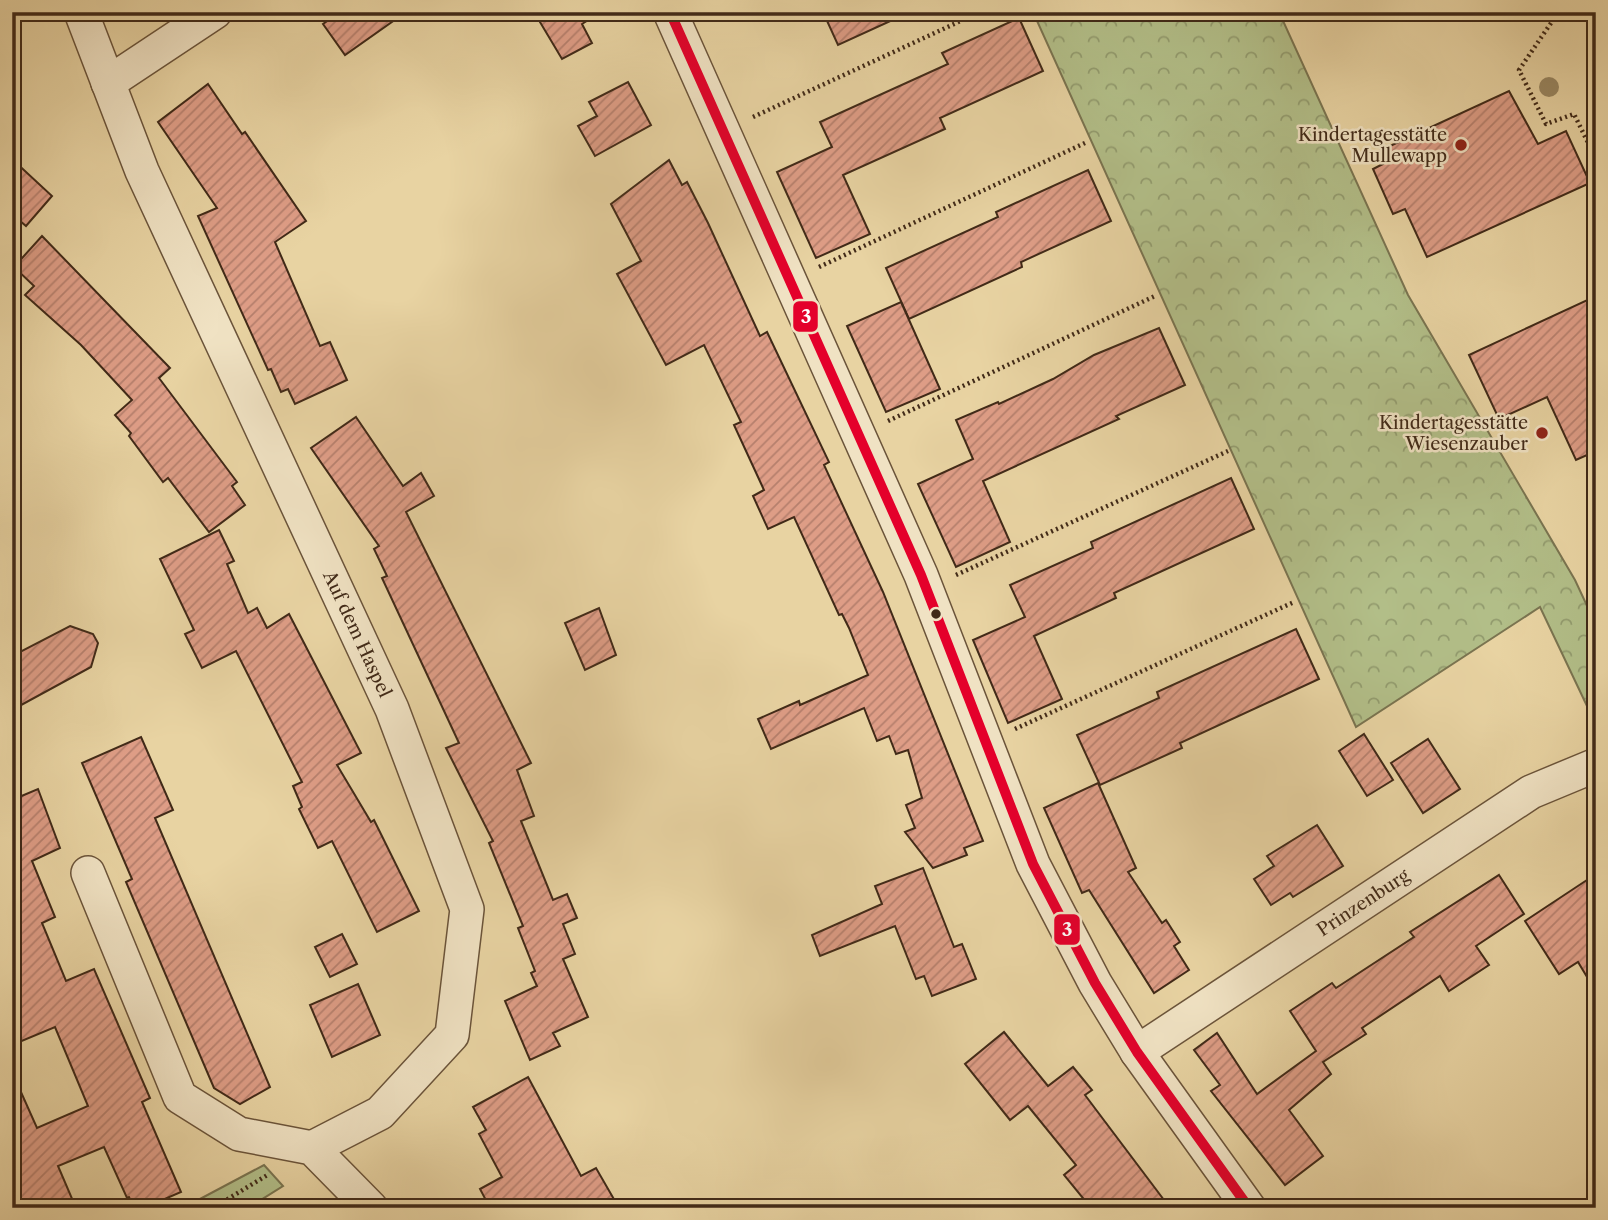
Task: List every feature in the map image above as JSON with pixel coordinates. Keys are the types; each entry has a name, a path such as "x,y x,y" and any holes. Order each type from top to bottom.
{"street":[{"name":"Auf dem Haspel","path":"80,12 142,171 392,709 467,909 452,1035 380,1113 312,1148"},
{"path":"108,83 215,12"},
{"path":"670,12 927,589 1033,864 1095,983 1137,1052 1248,1208"},
{"name":"Prinzenburg","path":"1137,1052 1531,792 1596,765"},
{"path":"88,873 180,1097 239,1134 312,1148 371,1208"}],"path":[{"path":"724,131 980,12"},
{"path":"1551,23 1519,70 1546,124 1574,114 1596,159"},
{"path":"790,280 1087,142"},
{"path":"859,435 1155,296"},
{"path":"927,589 1228,451"},
{"path":"985,742 1294,602"},
{"path":"213,1208 312,1148"}],"green space":[{"path":"1033,12 1279,12 1408,295 1575,580 1596,625 1596,725 1540,607 1356,727"},
{"path":"264,1165 283,1186 248,1208 183,1208"}],"building":[{"path":"340,12 406,12 345,55 323,24"},
{"path":"534,12 601,12 582,24 592,43 562,59"},
{"path":"823,12 910,12 838,45"},
{"path":"1019,18 1043,71 940,118 945,129 843,175 870,234 816,258 777,172 832,147 820,122 948,64 942,53"},
{"path":"628,82 651,125 595,156 578,126 597,116 589,102"},
{"path":"208,84 242,134 245,132 306,221 275,242 320,346 330,342 347,380 295,404 288,389 281,392 271,369 268,370 198,216 217,208 158,122"},
{"path":"1509,91 1538,144 1566,131 1590,183 1427,257 1405,209 1393,214 1373,169 1383,164 1377,152"},
{"path":"12,159 52,196 26,226 12,214"},
{"path":"669,160 682,185 687,182 760,336 767,332 829,462 824,465 883,592 983,841 964,848 967,855 933,868 905,832 915,828 906,805 922,798 908,750 896,754 889,736 877,741 864,708 771,749 758,719 799,701 800,705 868,675 849,628 842,614 839,615 794,517 768,529 753,496 764,490 734,425 741,422 704,345 666,365 617,274 641,261 611,204"},
{"path":"1088,170 1111,221 1021,262 1022,267 909,319 886,268 998,217 996,212"},
{"path":"42,236 170,368 159,378 237,482 232,486 245,505 209,532 168,478 163,482 129,436 131,433 115,415 132,400 81,345 25,295 34,286 14,267"},
{"path":"1596,296 1596,451 1576,460 1547,397 1499,419 1469,355"},
{"path":"901,302 940,389 886,412 847,326"},
{"path":"1159,328 1185,385 1116,416 1119,419 983,481 1010,542 956,567 918,484 973,459 956,420 998,402 999,404 1053,379 1094,355"},
{"path":"356,417 403,486 421,473 434,496 406,512 531,763 517,770 534,816 521,821 553,900 567,894 577,918 563,924 575,954 563,959 588,1017 553,1033 560,1046 530,1060 505,1001 537,986 531,973 535,971 518,928 523,926 489,843 493,841 446,748 459,743 382,578 387,576 374,549 379,546 311,448"},
{"path":"1231,478 1254,529 1114,593 1116,598 1034,636 1062,699 1008,723 973,640 1025,617 1010,585 1093,548 1091,542"},
{"path":"219,530 234,561 227,564 248,613 257,608 267,628 289,614 361,753 337,765 371,822 374,820 419,911 377,932 332,841 318,848 299,809 302,807 293,786 302,782 236,651 202,668 185,634 194,630 160,559"},
{"path":"599,608 616,655 585,670 565,623"},
{"path":"70,626 93,634 98,643 91,667 12,710 12,656"},
{"path":"1296,629 1319,679 1180,743 1182,748 1100,785 1077,735 1159,698 1157,692"},
{"path":"1364,734 1393,780 1367,796 1339,751"},
{"path":"141,737 173,810 155,818 270,1087 240,1104 214,1088 126,882 132,879 82,763"},
{"path":"1428,739 1460,789 1423,813 1391,763"},
{"path":"1098,783 1136,868 1128,872 1162,923 1166,920 1180,942 1174,946 1189,970 1154,993 1089,890 1082,893 1044,808"},
{"path":"38,789 60,848 32,861 55,917 42,923 66,981 94,969 150,1098 142,1102 181,1192 144,1208 134,1208 129,1197 127,1198 104,1147 58,1166 76,1208 24,1208 12,1181 12,1072 37,1128 88,1106 55,1027 12,1045 12,800"},
{"path":"1317,825 1343,866 1293,897 1290,893 1271,905 1254,879 1274,866 1267,856"},
{"path":"923,868 954,947 962,944 976,979 932,996 924,976 916,979 895,926 820,956 812,935 882,904 875,886"},
{"path":"1596,874 1596,992 1578,962 1559,974 1525,921"},
{"path":"1499,875 1524,914 1476,946 1489,965 1449,991 1440,976 1362,1028 1366,1034 1323,1062 1331,1074 1289,1110 1323,1156 1285,1185 1211,1091 1220,1085 1194,1050 1217,1033 1257,1094 1316,1051 1290,1011 1332,983 1336,988 1414,937 1410,932"},
{"path":"342,934 357,964 330,977 315,947"},
{"path":"358,984 380,1035 332,1057 310,1005"},
{"path":"1004,1032 1048,1086 1073,1067 1092,1090 1085,1095 1170,1208 1091,1208 1064,1175 1076,1165 1028,1106 1010,1120 965,1064"},
{"path":"528,1077 581,1176 596,1168 619,1208 490,1208 480,1189 502,1177 479,1134 486,1130 473,1107"}],"transit line":[{"name":"3","path":"670,12 921,575 1033,864 1095,983 1137,1052 1249,1208"}],"place":[{"name":"Kindertagesstätte Mullewapp","path":"1461,145"},
{"name":"Kindertagesstätte Wiesenzauber","path":"1542,433"}]}
